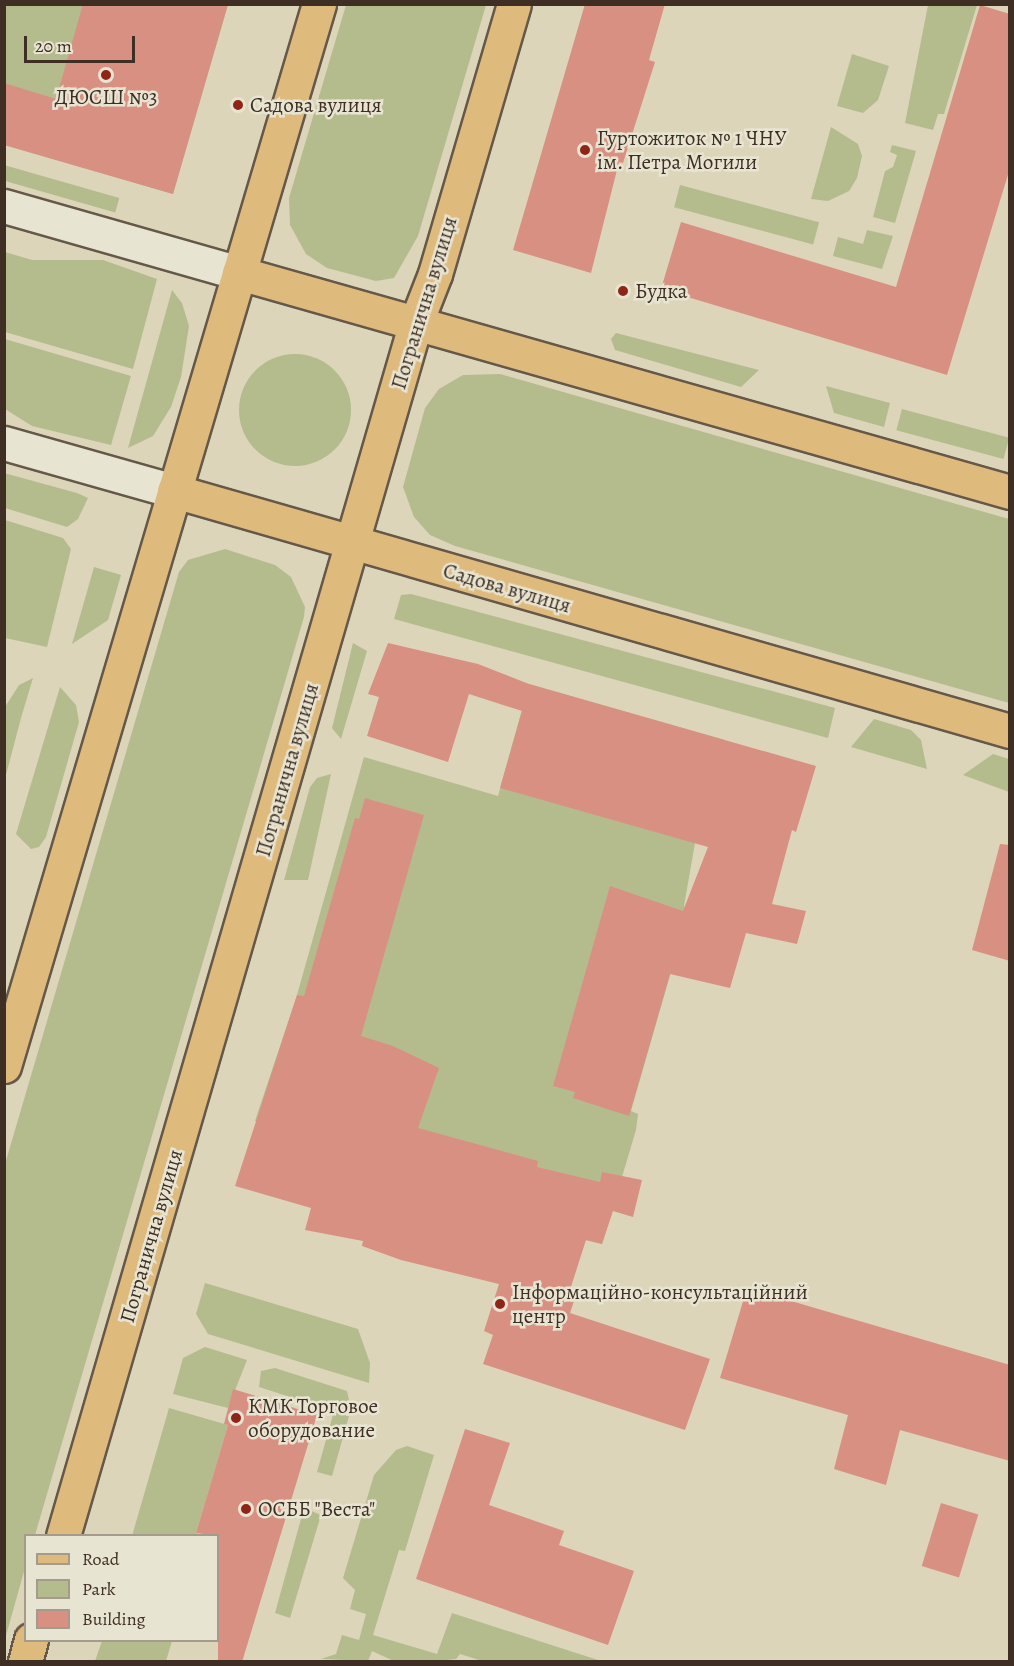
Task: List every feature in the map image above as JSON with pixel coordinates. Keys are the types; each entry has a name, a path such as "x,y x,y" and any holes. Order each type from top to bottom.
{"main road":[{"path":"4,1066 319,4"},
{"name":"Погранична вулиця","path":"64,1534 355,542 415,325 435,274 513,4"},
{"path":"239,273 415,325 1010,492"},
{"name":"Садова вулиця","path":"174,491 355,542 458,575 1010,731"},
{"path":"25,1662 32,1642"}],"street":[{"path":"4,206 239,273"},
{"name":"Садова вулиця","path":"4,443 174,491"}],"green space":[{"name":"ДЮСШ №3","path":"4,5 228,5 173,194 5,145"},
{"path":"346,5 486,5 418,236 394,278 376,281 327,268 306,254 290,225 289,198"},
{"path":"928,5 977,5 944,114 938,114 933,130 905,123"},
{"path":"852,54 889,66 878,100 863,113 837,106"},
{"path":"831,127 858,144 862,156 857,178 849,191 828,201 811,199"},
{"path":"892,145 916,151 895,223 873,217 885,171 893,167 897,155 890,152"},
{"path":"4,165 119,198 115,212 4,181"},
{"path":"680,185 819,222 813,244 674,207"},
{"path":"867,230 893,236 882,269 833,256 838,237 863,244"},
{"path":"5,252 32,260 103,260 157,279 133,369 5,332"},
{"path":"172,290 182,303 189,326 181,377 171,407 153,436 128,448"},
{"path":"616,333 759,370 741,387 615,350 611,339"},
{"path":"5,339 131,376 111,445 32,426 5,409"},
{"path":"295,354 316,359 334,371 346,389 351,410 346,431 334,449 316,461 295,466 274,461 256,449 244,431 239,410 244,389 256,371 274,359"},
{"path":"500,374 1009,519 1009,703 455,546 430,535 414,517 403,487 425,408 439,389 463,375"},
{"path":"826,386 890,403 884,427 834,413"},
{"path":"902,409 1009,438 1004,459 896,430"},
{"path":"4,473 88,498 78,519 67,527 5,508"},
{"path":"5,520 63,538 71,549 47,647 5,638"},
{"path":"225,549 275,565 291,577 305,607 304,617 35,1534 24,1534 24,1572 5,1639 5,1164 179,572 188,560"},
{"path":"94,567 121,575 108,620 72,644"},
{"path":"411,594 835,708 828,738 394,619 401,595"},
{"path":"353,643 367,651 341,739 332,728"},
{"path":"33,678 5,779 5,707 19,685"},
{"path":"529,684 725,740 695,843 684,906 688,913 631,1111 638,1114 636,1130 602,1244 564,1235 255,1121 297,995 364,757 498,796"},
{"path":"60,687 76,705 79,722 46,837 39,847 31,849 16,834"},
{"path":"874,719 911,730 921,740 927,769 851,747"},
{"path":"993,754 1009,759 1009,792 963,775"},
{"path":"331,774 308,880 284,880 310,787 317,778"},
{"path":"205,1283 358,1329 370,1363 369,1383 208,1334 196,1314"},
{"path":"205,1347 247,1360 228,1408 173,1394 183,1358"},
{"path":"275,1368 347,1391 351,1409 332,1476 317,1472 334,1411 259,1387 261,1371"},
{"path":"169,1408 228,1425 196,1533 199,1534 133,1534"},
{"path":"407,1446 434,1455 405,1551 399,1550 373,1635 437,1654 452,1613 601,1661 482,1661 460,1654 456,1659 396,1662 372,1651 368,1661 321,1659 336,1654 342,1635 359,1640 366,1614 350,1609 355,1590 343,1578 374,1475 396,1450"},
{"path":"304,1508 321,1515 290,1618 275,1613"},
{"path":"101,1642 172,1642 166,1661 95,1661"}],"building":[{"name":"ДЮСШ №3","path":"83,4 228,4 173,194 4,145 4,83 56,99"},
{"name":"Гуртожиток № 1 ЧНУ ім. Петра Могили","path":"585,4 665,4 649,60 655,62 623,163 619,162 591,273 513,250"},
{"path":"980,5 1010,14 1010,168 947,375 661,289 681,222 896,287"},
{"path":"388,643 478,664 529,684 816,766 796,832 792,830 772,904 806,911 797,944 746,933 730,988 670,974 629,1116 573,1098 575,1092 553,1086 610,886 683,911 708,847 500,788 522,711 469,694 448,762 367,736 379,697 368,694"},
{"path":"365,798 424,815 361,1036 393,1046 439,1068 418,1128 538,1161 537,1167 600,1182 602,1172 642,1180 633,1217 613,1211 602,1244 586,1240 569,1293 576,1295 570,1313 710,1359 685,1430 483,1364 493,1335 484,1331 499,1284 401,1260 362,1246 363,1241 305,1230 311,1208 235,1186 297,995 304,996 355,818 359,819"},
{"path":"1000,844 1010,845 1010,961 972,950"},
{"path":"747,1288 1010,1365 1010,1461 900,1430 886,1485 834,1469 848,1415 720,1378"},
{"name":"ОСББ \"Веста\"","path":"233,1389 317,1415 242,1662 218,1662 219,1534 196,1533 228,1425 224,1424"},
{"path":"465,1429 510,1443 489,1505 564,1531 559,1545 634,1571 608,1645 416,1579"},
{"path":"941,1503 978,1514 959,1578 922,1566"}],"place":[{"name":"ДЮСШ №3","path":"106,75"},
{"name":"Садова вулиця","path":"238,105"},
{"name":"Гуртожиток № 1 ЧНУ ім. Петра Могили","path":"585,150"},
{"name":"Будка","path":"623,291"},
{"name":"Інформаційно-консультаційний центр","path":"500,1304"},
{"name":"КМК Торговое оборудование","path":"236,1418"},
{"name":"ОСББ \"Веста\"","path":"246,1509"}]}
